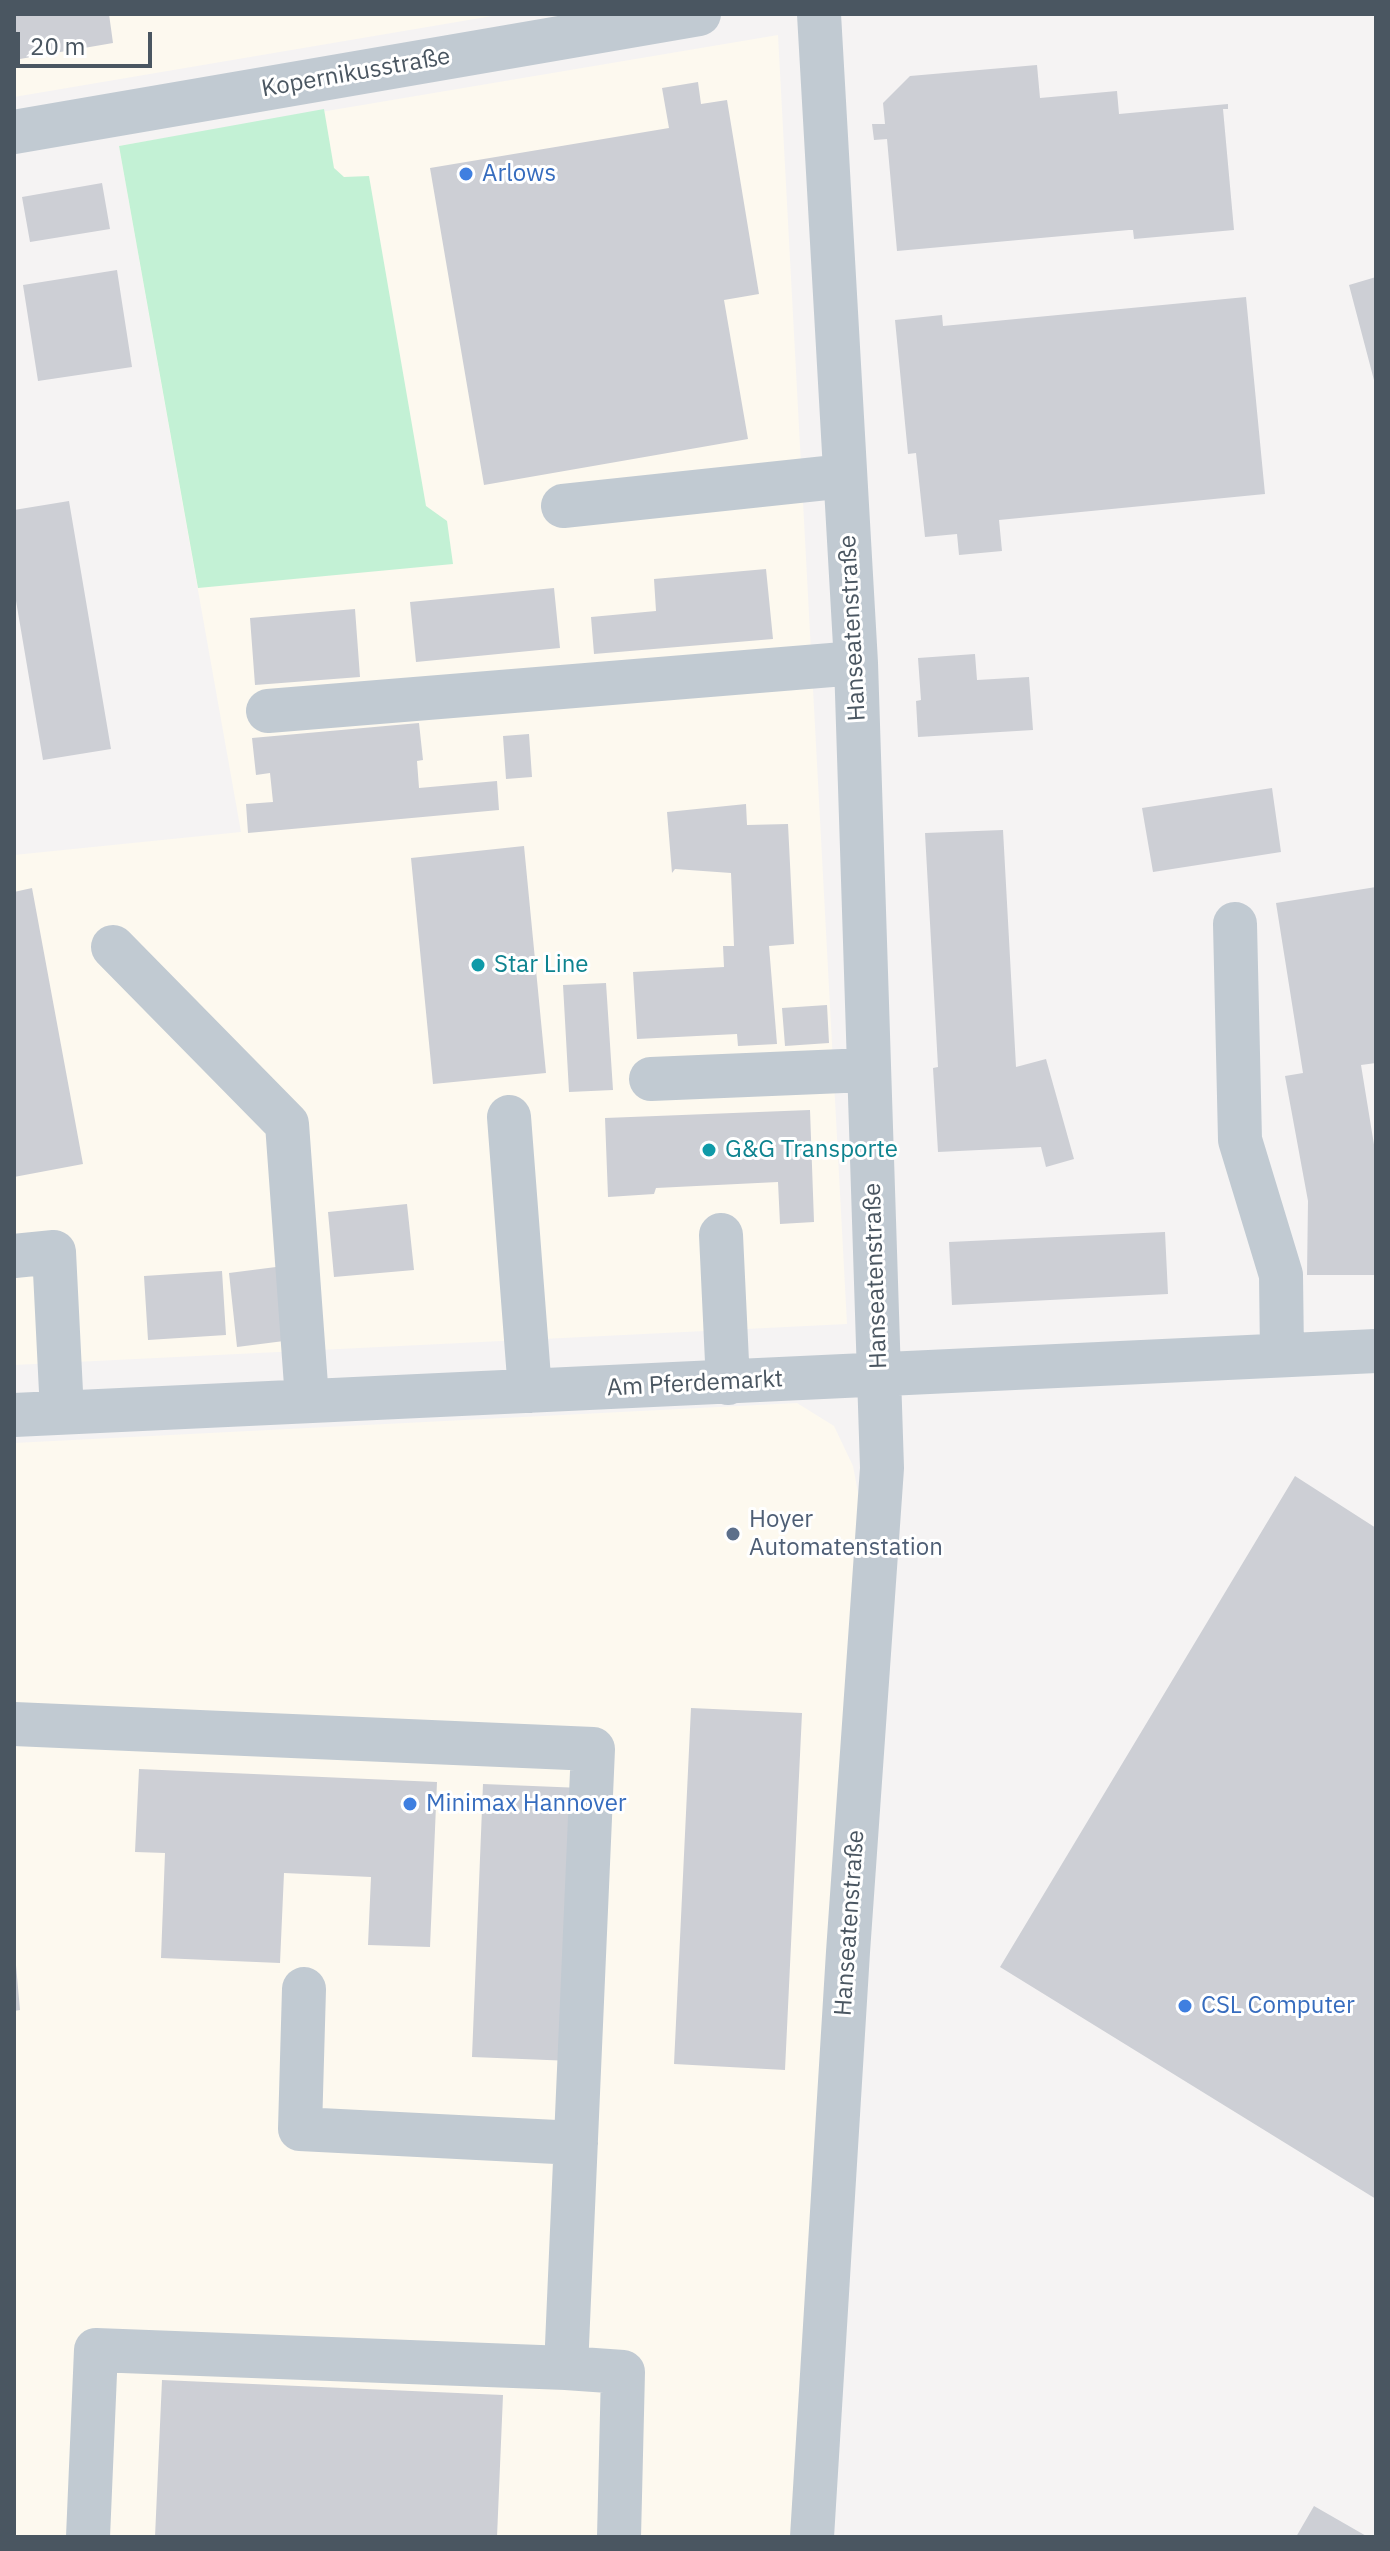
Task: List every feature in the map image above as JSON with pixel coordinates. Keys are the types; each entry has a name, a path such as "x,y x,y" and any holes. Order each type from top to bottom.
{"street":[{"name":"Kopernikusstraße","path":"14,132 608,22 699,14"},
{"name":"Hanseatenstraße","path":"812,2537 882,1468 856,663 819,14"},
{"path":"563,506 845,476"},
{"path":"268,711 856,663"},
{"path":"1235,924 1240,1140 1281,1275 1282,1354"},
{"path":"113,947 287,1124 307,1399"},
{"path":"651,1079 867,1070"},
{"path":"509,1117 530,1391"},
{"path":"721,1235 728,1383"},
{"path":"14,1256 54,1252 62,1412"},
{"name":"Am Pferdemarkt","path":"14,1415 1376,1351"},
{"path":"14,1724 593,1749 566,2368"},
{"path":"304,1989 300,2129 576,2143"},
{"path":"88,2537 96,2350 623,2372 619,2537"}],"shaded area":[{"path":"14,14 504,14 14,97"},
{"path":"778,35 847,1324 14,1365 14,855 241,832 119,146"},
{"path":"797,1403 834,1426 853,1466 861,1508 795,2537 14,2537 14,1443"}],"green space":[{"path":"324,109 334,168 344,177 369,176 426,506 447,521 453,564 198,588 119,146"}],"building":[{"path":"14,14 109,14 113,43 14,60"},
{"path":"1037,65 1040,98 1117,91 1119,114 1228,104 1228,109 1223,109 1234,230 1134,239 1133,230 1129,230 897,251 887,139 874,140 872,124 885,124 883,103 910,76"},
{"path":"698,82 701,104 727,100 759,294 724,300 748,439 484,485 430,168 669,128 662,88"},
{"path":"102,183 110,229 30,242 22,197"},
{"path":"117,270 132,367 38,381 23,285"},
{"path":"1376,277 1376,384 1375,384 1349,285"},
{"path":"1246,297 1265,494 999,520 1002,551 959,555 957,534 925,537 916,453 908,454 895,320 942,315 943,326"},
{"path":"69,501 111,749 43,760 14,589 14,510"},
{"path":"766,569 773,639 594,654 591,617 656,611 654,579"},
{"path":"554,588 560,648 416,662 410,602"},
{"path":"355,609 360,677 255,685 250,618"},
{"path":"975,654 977,680 1029,677 1033,730 918,737 916,701 921,700 918,658"},
{"path":"419,723 423,760 417,761 419,788 497,781 499,810 248,833 246,804 273,802 270,773 256,775 252,738"},
{"path":"529,734 532,777 506,779 503,736"},
{"path":"1272,788 1281,852 1153,872 1142,808"},
{"path":"746,804 747,825 788,824 794,944 769,946 777,1044 738,1046 737,1034 637,1039 633,972 724,967 723,946 734,946 731,873 675,869 672,873 667,812"},
{"path":"1003,830 1016,1067 1046,1059 1074,1159 1046,1167 1041,1147 938,1152 933,1068 938,1067 925,833"},
{"name":"Star Line","path":"524,846 546,1073 433,1084 411,858"},
{"path":"1376,887 1376,1063 1361,1065 1376,1157 1376,1275 1307,1275 1308,1201 1285,1076 1303,1073 1276,903"},
{"path":"32,888 83,1164 14,1177 14,892"},
{"path":"606,983 613,1090 569,1092 563,985"},
{"path":"827,1005 829,1043 785,1046 782,1008"},
{"name":"G&G Transporte","path":"810,1110 814,1222 780,1224 778,1182 656,1188 654,1194 608,1197 605,1118"},
{"path":"407,1204 414,1270 334,1277 328,1212"},
{"path":"1165,1232 1168,1294 952,1305 949,1242"},
{"path":"276,1267 284,1341 237,1347 229,1273"},
{"path":"222,1271 226,1335 148,1340 144,1276"},
{"path":"1295,1476 1376,1528 1376,2199 1000,1967"},
{"path":"691,1708 802,1713 785,2070 674,2064"},
{"path":"139,1769 437,1782 430,1947 368,1945 371,1877 284,1873 280,1963 161,1958 165,1853 135,1852"},
{"path":"483,1784 582,1788 572,2061 472,2057"},
{"path":"14,1943 20,2010 14,2011"},
{"path":"162,2380 503,2395 497,2537 155,2537"},
{"path":"1314,2506 1368,2537 1296,2537"}],"place":[{"name":"Arlows","path":"466,174"},
{"name":"Star Line","path":"478,965"},
{"name":"G&G Transporte","path":"709,1150"},
{"name":"Hoyer Automatenstation","path":"733,1534"},
{"name":"Minimax Hannover","path":"410,1804"},
{"name":"CSL Computer","path":"1185,2006"}]}
